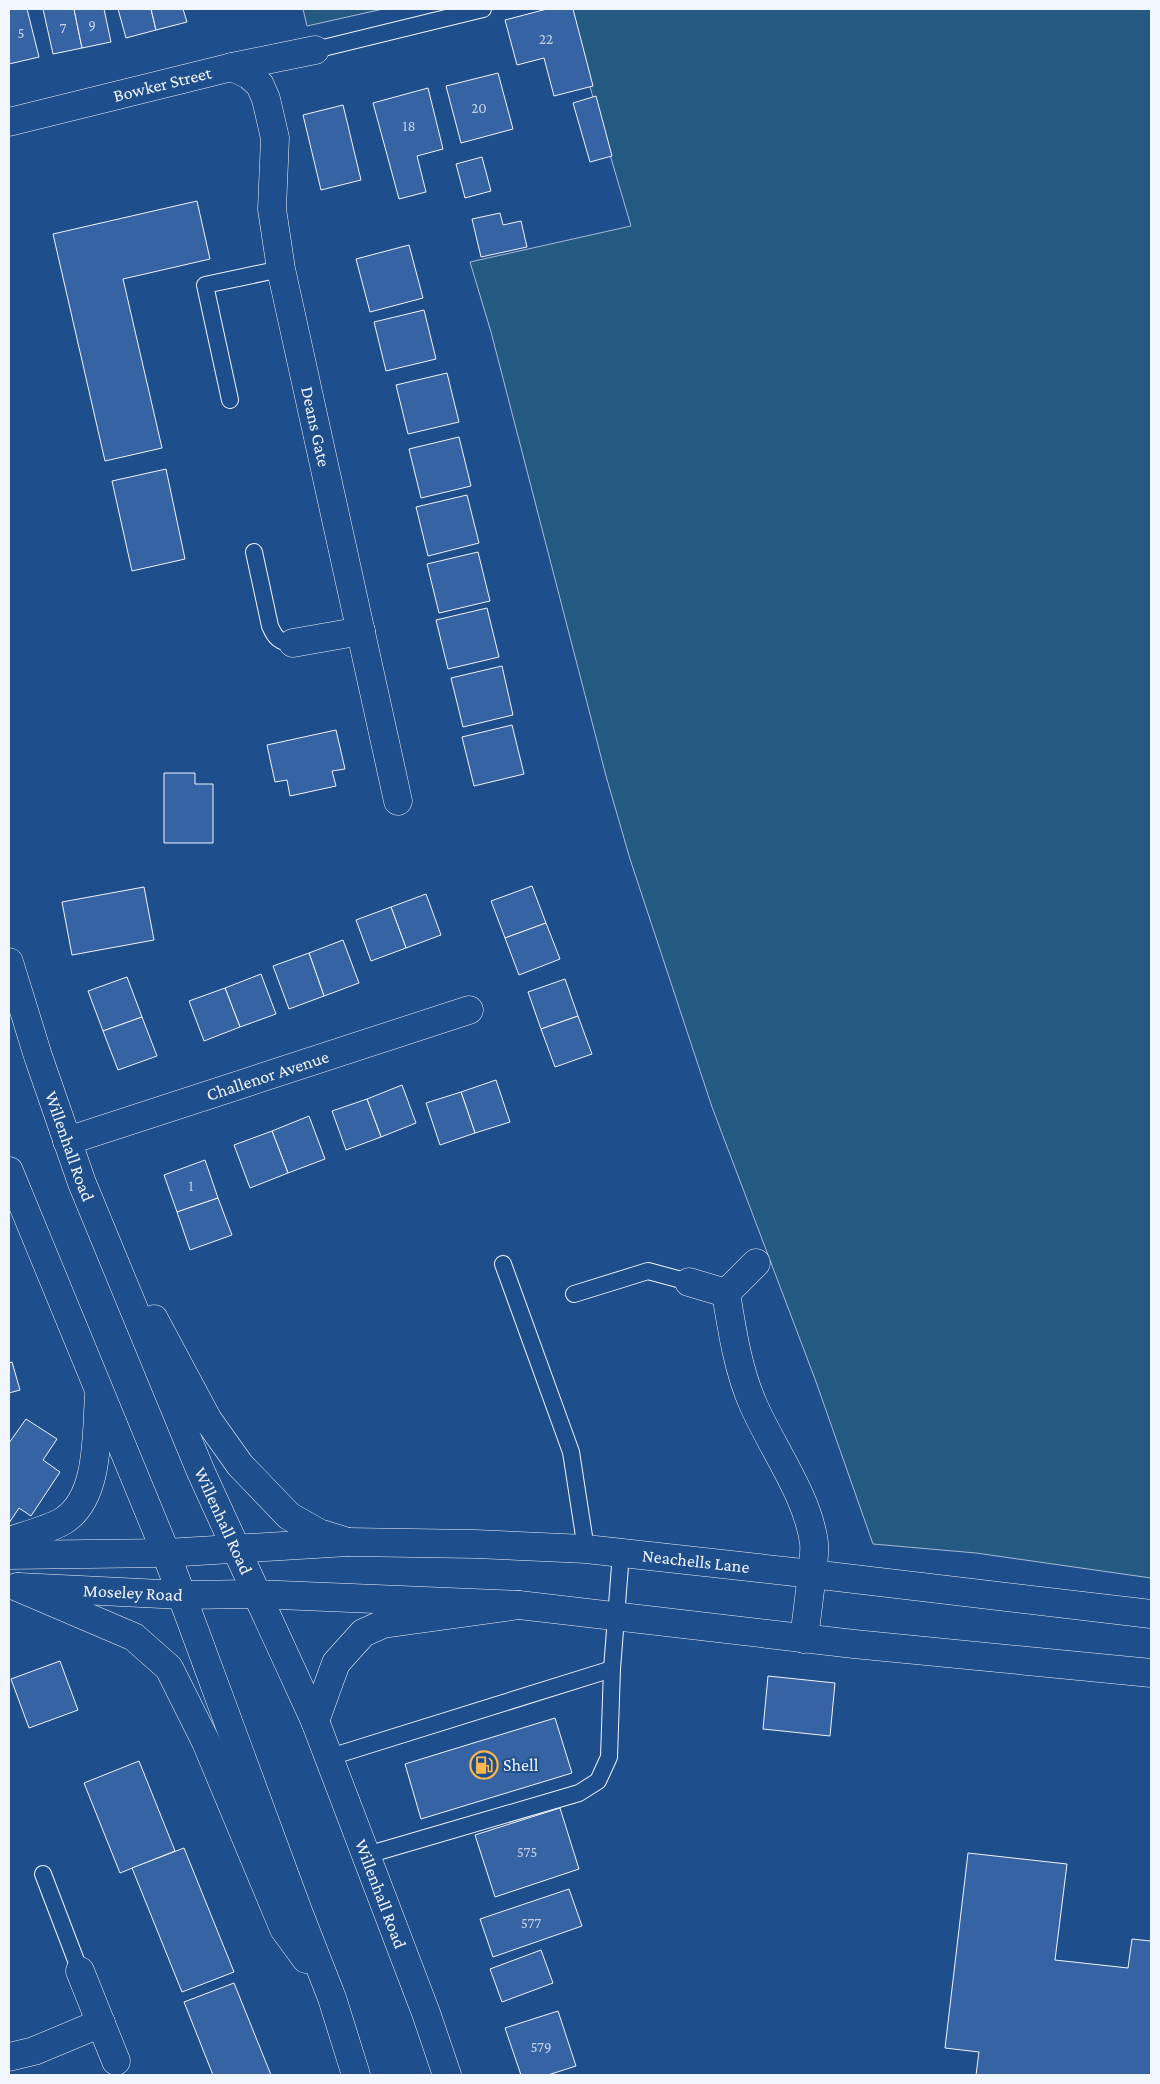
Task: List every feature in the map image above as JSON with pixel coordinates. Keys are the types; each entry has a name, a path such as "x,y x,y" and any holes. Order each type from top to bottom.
{"main road":[{"name":"Bowker Street","path":"9,122 232,67 315,50"},
{"name":"Deans Gate","path":"232,67 249,75 260,85 266,99 275,138 272,209 281,269 398,801"},
{"path":"293,643 360,631"},
{"name":"Willenhall Road","path":"9,962 82,1183 201,1472 238,1549 256,1594 330,1757 426,2013 447,2075"},
{"name":"Challenor Avenue","path":"67,1141 469,1010"},
{"path":"9,1171 166,1553 332,1998 356,2075"},
{"path":"82,1183 208,1420 240,1465 289,1516 319,1533 348,1542"},
{"path":"726,1293 756,1263"},
{"path":"689,1282 726,1293"},
{"path":"726,1293 741,1366 752,1402 804,1505 811,1525 814,1545 804,1639"},
{"path":"9,1542 63,1522 80,1506 93,1476 99,1390"},
{"name":"Neachells Lane","path":"238,1549 348,1542 475,1544 586,1549 1151,1614"},
{"name":"Moseley Road","path":"9,1555 166,1553 238,1549"},
{"path":"13,1586 134,1637 169,1668 206,1742 284,1929 332,1998"},
{"name":"Moseley Road","path":"13,1586 182,1595 256,1594"},
{"path":"256,1594 518,1605 804,1639 1151,1673"},
{"path":"315,1721 336,1663 363,1633 383,1624 518,1605"},
{"path":"80,1971 119,2068"},
{"path":"9,2057 34,2052 101,2023"}],"lane":[{"path":"315,50 483,9"},
{"path":"230,400 205,285 281,269"},
{"path":"254,552 274,636 283,643 293,643"},
{"path":"503,1264 571,1452 586,1549"},
{"path":"574,1294 648,1271 689,1282"},
{"path":"367,1855 579,1793 598,1781 609,1757 612,1669 621,1553"},
{"path":"330,1757 612,1669"},
{"path":"43,1874 80,1971"}],"shaded area":[{"path":"303,9 383,9 307,26"},
{"path":"567,9 1151,9 1151,1578 976,1553 873,1544 815,1379 712,1107 630,859 606,776 491,332 470,262 631,226"}],"building":[{"path":"9,9 27,9 39,57 9,64"},
{"path":"43,9 74,9 82,48 53,54"},
{"path":"74,9 104,9 111,42 82,48"},
{"path":"118,9 151,9 156,30 126,38"},
{"path":"151,9 183,9 187,22 156,30"},
{"path":"547,9 573,9 593,86 554,96 544,58 517,65 505,20"},
{"path":"498,73 513,129 461,143 446,86"},
{"path":"428,88 443,149 417,156 426,192 399,199 373,103"},
{"path":"596,96 612,156 590,162 573,103"},
{"path":"343,105 361,180 321,190 303,115"},
{"path":"482,157 491,191 465,198 456,164"},
{"path":"197,201 210,259 123,279 162,448 105,461 53,234"},
{"path":"500,213 503,225 521,221 527,247 481,257 472,219"},
{"path":"409,245 423,298 370,312 356,259"},
{"path":"424,310 436,359 386,371 374,322"},
{"path":"447,373 459,422 408,434 396,385"},
{"path":"459,437 471,486 421,498 409,449"},
{"path":"166,469 185,559 132,571 112,481"},
{"path":"467,495 479,543 428,556 416,507"},
{"path":"478,552 490,601 439,613 427,564"},
{"path":"487,608 499,657 448,669 436,620"},
{"path":"502,666 513,715 463,727 451,678"},
{"path":"512,725 524,774 474,786 462,737"},
{"path":"336,730 345,769 332,771 336,786 290,796 287,780 275,782 267,745"},
{"path":"164,773 195,773 195,784 213,784 213,843 164,843"},
{"path":"532,886 546,923 505,938 491,901"},
{"path":"144,887 154,940 72,955 62,902"},
{"path":"426,894 441,935 406,948 391,907"},
{"path":"391,907 406,948 371,961 356,920"},
{"path":"546,923 560,959 519,975 505,938"},
{"path":"343,940 359,983 324,996 309,953"},
{"path":"309,953 324,996 289,1009 273,966"},
{"path":"261,974 276,1014 240,1027 225,988"},
{"path":"127,977 142,1017 103,1031 88,991"},
{"path":"565,979 578,1016 541,1029 528,992"},
{"path":"225,988 240,1027 204,1041 189,1001"},
{"path":"578,1016 592,1054 555,1067 541,1029"},
{"path":"142,1017 157,1056 118,1070 103,1031"},
{"path":"496,1080 510,1122 475,1133 461,1092"},
{"path":"402,1085 416,1123 381,1137 367,1099"},
{"path":"461,1092 475,1133 440,1145 426,1103"},
{"path":"367,1099 381,1137 346,1150 332,1111"},
{"path":"309,1116 325,1159 288,1173 272,1131"},
{"path":"272,1131 288,1173 250,1188 234,1145"},
{"path":"205,1160 218,1198 177,1212 164,1175"},
{"path":"218,1198 232,1235 190,1250 177,1212"},
{"path":"12,1362 20,1390 9,1393 9,1363"},
{"path":"26,1419 57,1439 43,1460 60,1472 31,1516 19,1508 9,1523 9,1443"},
{"path":"60,1661 78,1710 29,1728 11,1679"},
{"path":"768,1676 835,1683 830,1736 763,1729"},
{"path":"555,1718 572,1773 421,1819 405,1764"},
{"path":"139,1761 175,1851 120,1873 84,1783"},
{"path":"560,1808 579,1869 495,1897 475,1835"},
{"path":"184,1848 234,1972 182,1992 132,1868"},
{"path":"968,1853 1067,1864 1055,1960 1128,1968 1132,1939 1151,1941 1151,2075 976,2075 979,2052 945,2048"},
{"path":"569,1889 582,1926 493,1957 480,1919"},
{"path":"541,1950 553,1983 502,2002 490,1969"},
{"path":"234,1983 271,2075 213,2075 184,2002"},
{"path":"558,2011 576,2066 548,2075 521,2075 505,2028"}],"place":[{"name":"Shell","path":"484,1765"}]}
